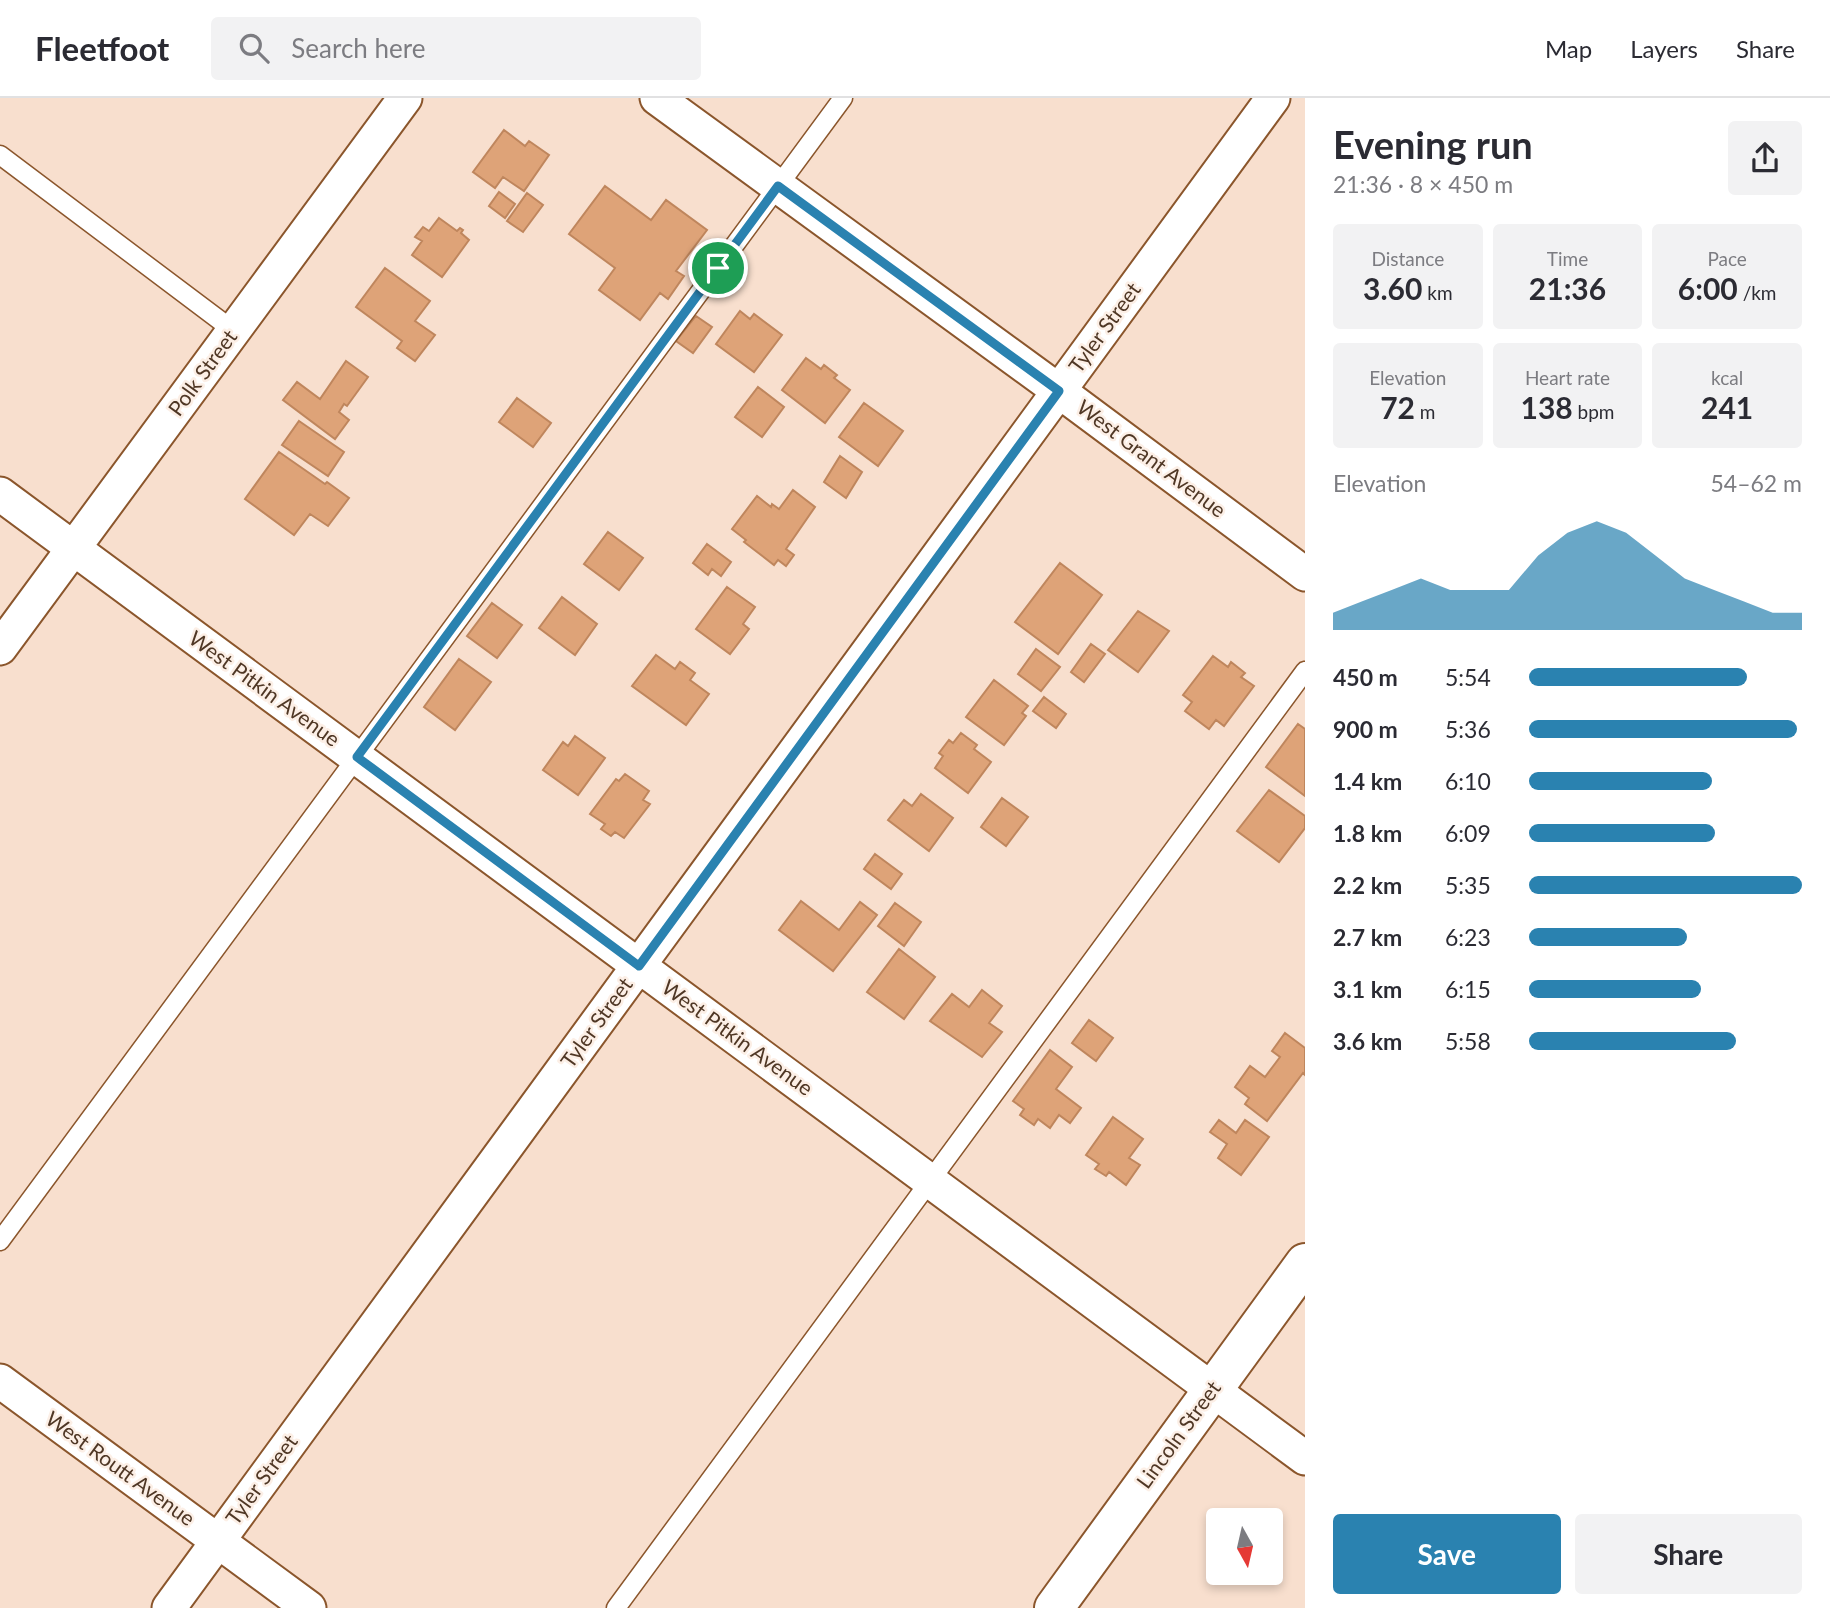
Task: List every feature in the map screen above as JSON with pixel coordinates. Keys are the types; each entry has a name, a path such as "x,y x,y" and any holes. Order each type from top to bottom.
{"main road":[{"name":"Lincoln Street","path":"1054,1608 1305,1263"}],"street":[{"name":"Polk Street","path":"0,648 405,98"},
{"name":"West Grant Avenue","path":"656,98 1305,574"},
{"name":"Tyler Street","path":"169,1608 1273,98"},
{"name":"West Pitkin Avenue","path":"0,494 1305,1458"},
{"name":"West Routt Avenue","path":"0,1381 309,1608"}],"lane":[{"path":"0,1241 843,98"},
{"path":"0,155 234,331"},
{"path":"616,1608 1305,671"}],"building":[{"path":"504,130 525,146 529,141 549,155 524,191 503,177 495,188 473,172"},
{"path":"605,186 651,220 666,200 707,230 676,271 684,276 668,299 660,293 640,320 599,290 615,268 569,234"},
{"path":"499,192 515,204 505,218 489,206"},
{"path":"527,193 543,205 523,232 507,221"},
{"path":"439,218 457,231 460,228 463,230 461,233 469,240 442,277 412,255 422,241 415,237 423,227 429,231"},
{"path":"385,268 430,301 415,321 435,335 415,361 397,348 402,341 356,307"},
{"path":"740,311 750,319 754,314 782,335 754,372 716,344"},
{"path":"696,316 712,327 693,353 676,341"},
{"path":"806,358 821,369 824,365 837,375 834,378 850,390 825,423 782,390"},
{"path":"346,361 368,377 347,406 344,404 339,412 349,420 335,439 283,400 297,382 320,399"},
{"path":"758,387 784,407 762,437 735,417"},
{"path":"517,398 551,423 533,447 499,422"},
{"path":"864,403 903,431 878,466 839,437"},
{"path":"299,421 344,452 328,476 282,445"},
{"path":"279,452 349,498 328,526 310,514 294,535 245,499"},
{"path":"840,456 862,472 846,498 824,482"},
{"path":"793,490 815,507 786,549 794,555 786,566 778,560 774,565 732,529 757,496 771,507 772,504 779,509"},
{"path":"608,532 643,558 619,590 584,564"},
{"path":"707,544 731,562 721,576 712,569 708,575 693,563"},
{"path":"1060,563 1102,595 1058,654 1015,622"},
{"path":"727,587 755,607 743,624 749,629 730,654 696,629"},
{"path":"562,597 597,624 575,655 539,628"},
{"path":"492,603 522,625 497,658 467,636"},
{"path":"1138,611 1169,631 1138,672 1108,650"},
{"path":"1091,644 1105,654 1084,682 1071,672"},
{"path":"1036,649 1060,667 1041,691 1018,674"},
{"path":"656,655 675,669 680,662 695,673 690,680 709,694 686,725 632,686"},
{"path":"1213,656 1228,667 1231,662 1245,673 1241,677 1254,686 1224,726 1216,720 1209,729 1185,711 1192,702 1183,695"},
{"path":"459,659 491,682 455,730 424,707"},
{"path":"994,680 1028,706 1022,713 1026,716 1004,745 966,717"},
{"path":"1044,697 1066,714 1056,728 1033,711"},
{"path":"1298,724 1305,729 1305,796 1266,767"},
{"path":"961,733 977,745 974,749 991,762 968,793 935,768 943,756 939,753 949,740 953,743"},
{"path":"575,736 605,758 578,795 543,770 563,742 568,746"},
{"path":"625,774 649,791 643,800 650,804 624,838 615,832 611,836 601,829 605,824 590,814 616,779 619,781"},
{"path":"1269,790 1305,816 1305,828 1279,862 1237,831"},
{"path":"921,794 953,818 929,851 888,820 904,800 912,806"},
{"path":"1002,798 1028,817 1006,846 981,827"},
{"path":"875,854 902,874 891,889 864,869"},
{"path":"801,901 839,930 860,902 877,915 833,971 779,930"},
{"path":"895,903 921,922 904,946 878,926"},
{"path":"899,949 935,977 904,1019 867,992"},
{"path":"982,990 1002,1006 989,1023 1002,1032 982,1057 930,1021 952,994 969,1007"},
{"path":"1089,1020 1113,1038 1096,1061 1072,1043"},
{"path":"1285,1033 1305,1048 1305,1075 1303,1073 1267,1121 1245,1104 1249,1098 1235,1087 1250,1066 1265,1077 1280,1057 1272,1051"},
{"path":"1050,1050 1072,1067 1056,1089 1081,1108 1070,1123 1059,1115 1050,1128 1038,1119 1034,1125 1020,1115 1024,1109 1013,1101"},
{"path":"1113,1117 1143,1139 1129,1158 1140,1165 1126,1185 1109,1172 1106,1176 1095,1169 1099,1164 1086,1155"},
{"path":"1219,1120 1236,1133 1245,1120 1269,1137 1241,1175 1218,1158 1227,1144 1210,1132"}],"route":[{"path":"778,186 1059,391 639,966 357,757 718,268 778,186"}]}
